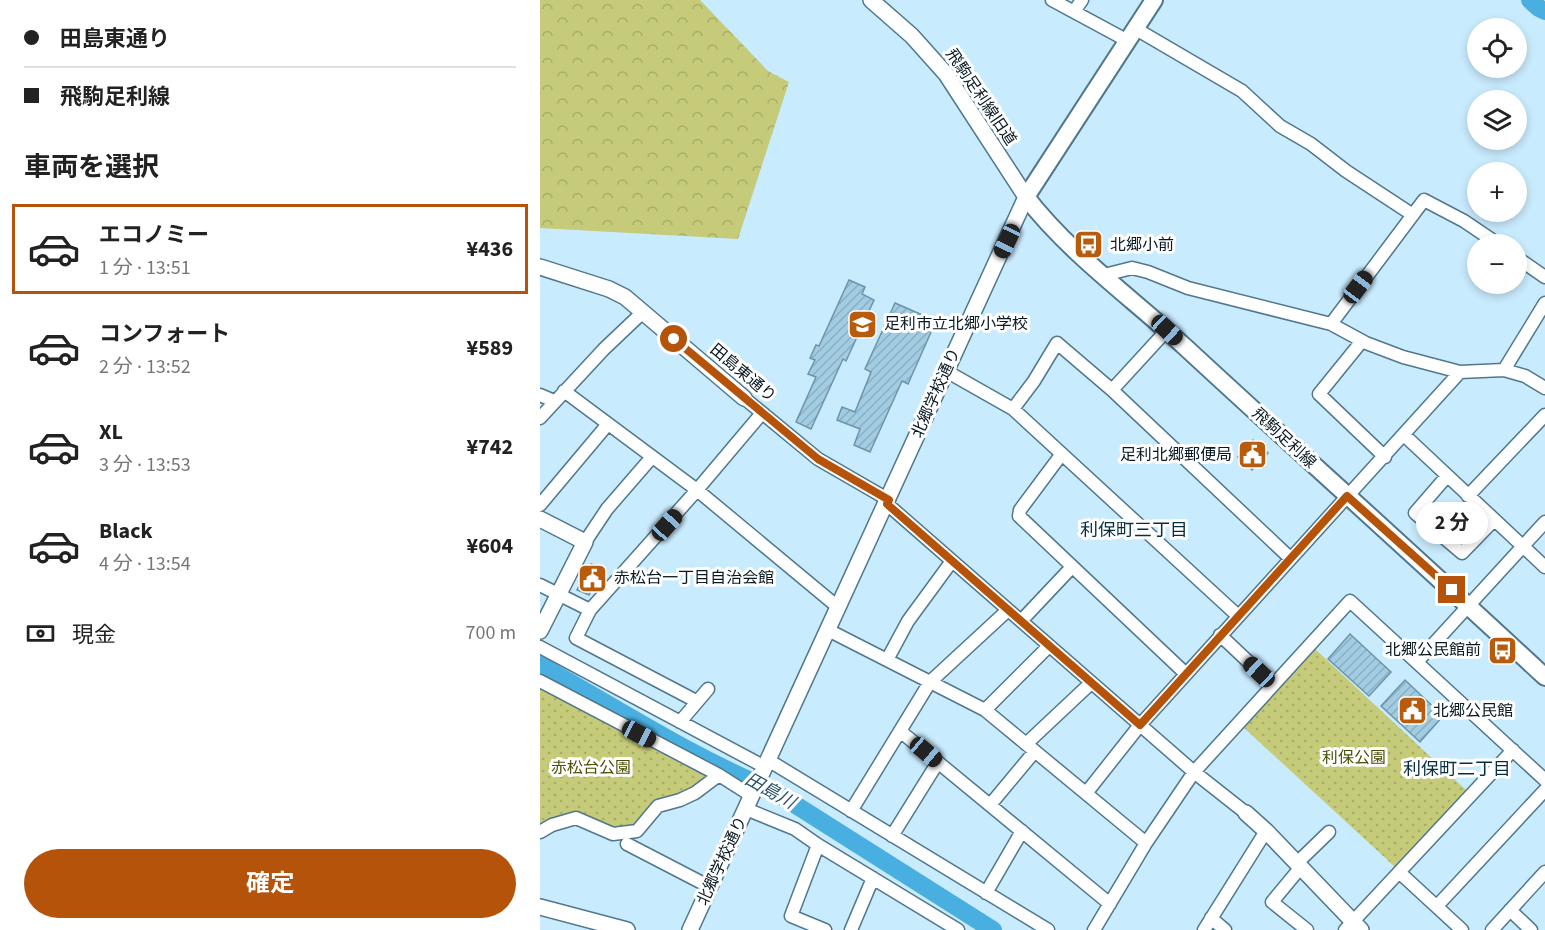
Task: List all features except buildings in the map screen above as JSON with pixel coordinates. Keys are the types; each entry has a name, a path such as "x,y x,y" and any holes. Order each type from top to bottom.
{"main road":[{"name":"北郷学校通り","path":"1026,197 1154,0"},
{"name":"飛駒足利線","path":"1026,197 1044,219 1104,275 1545,677"}],"street":[{"name":"飛駒足利線旧道","path":"871,0 912,36 946,74 1026,197"},
{"path":"1053,0 1066,8 1078,5 1235,87 1280,126 1311,144 1346,171 1413,215"},
{"name":"北郷学校通り","path":"690,930 1026,197"},
{"path":"1331,324 1424,200 1483,234"},
{"path":"1527,265 1545,277"},
{"name":"田島東通り","path":"540,267 609,289 625,297 818,459 888,502 1091,683 1194,772 1246,813"},
{"path":"1104,275 1131,268 1140,270 1188,288 1331,324 1362,341 1403,357 1460,372 1504,370 1525,376 1545,388"},
{"path":"1504,370 1545,303"},
{"path":"540,418 604,348 643,312"},
{"path":"1112,390 1167,330"},
{"path":"1362,341 1319,394 1385,457"},
{"path":"1013,410 1057,343 1112,390 1290,558"},
{"path":"946,371 1013,410 1237,615"},
{"path":"1087,792 1140,725 1237,615 1385,457 1460,372"},
{"path":"564,391 697,490 839,608"},
{"path":"540,395 554,401"},
{"path":"696,701 576,638 590,610 762,413"},
{"path":"1468,496 1545,415"},
{"path":"540,505 608,424"},
{"path":"1404,435 1545,567"},
{"path":"1061,454 1020,510 1019,516 1071,568 1186,674"},
{"path":"540,631 585,542 607,509 652,457"},
{"path":"1447,476 1415,513 1462,553 1494,520"},
{"path":"540,519 585,542"},
{"path":"1417,663 1545,522"},
{"path":"887,660 908,621 952,561"},
{"path":"1021,621 1071,568"},
{"path":"540,585 590,610"},
{"path":"1094,930 1146,843 1194,772 1350,601 1543,775"},
{"path":"851,811 930,682 1008,610"},
{"path":"828,630 985,710 1146,843"},
{"path":"1220,635 1272,684"},
{"path":"985,710 1049,646"},
{"path":"540,648 851,811 1048,930"},
{"path":"540,681 719,775 818,845 958,930"},
{"path":"990,805 1031,748 1091,683"},
{"path":"680,722 708,689"},
{"path":"900,730 1110,904"},
{"path":"1246,813 1299,865 1353,927 1399,872 1513,750"},
{"path":"892,836 938,762"},
{"path":"540,832 552,825 576,818 613,834 637,831 658,806 695,793 719,775"},
{"path":"1437,906 1545,790"},
{"path":"986,893 1022,831"},
{"path":"1204,930 1266,831"},
{"path":"1307,930 1272,902 1299,865 1329,832"},
{"path":"627,844 710,887"},
{"path":"818,845 791,916 825,930"},
{"path":"1399,872 1462,930"},
{"path":"1492,930 1545,872"},
{"path":"851,930 873,878"},
{"path":"540,907 627,930"},
{"path":"1510,910 1531,930"},
{"path":"1211,918 1225,930"}],"green space":[{"path":"540,0 700,0 768,71 789,82 738,239 540,228"},
{"name":"利保公園","path":"1314,648 1466,790 1395,867 1242,726"},
{"name":"赤松台公園","path":"540,687 711,775 635,829 616,832 577,814 540,826"}],"waterway":[{"path":"1530,0 1545,11"},
{"name":"田島川","path":"540,665 712,763 772,790 993,930"}],"place":[{"name":"北郷小前","path":"1089,245"},
{"name":"足利市立北郷小学校","path":"863,324"},
{"name":"足利北郷郵便局","path":"1253,455"},
{"name":"赤松台一丁目自治会館","path":"593,578"},
{"name":"北郷公民館前","path":"1502,650"},
{"name":"北郷公民館","path":"1412,711"}],"district":[{"name":"利保町三丁目","path":"1134,530"},
{"name":"利保町二丁目","path":"1457,769"}],"route":[{"path":"674,339 818,459 889,500 887,504 1140,725 1347,496 1452,590"}]}
